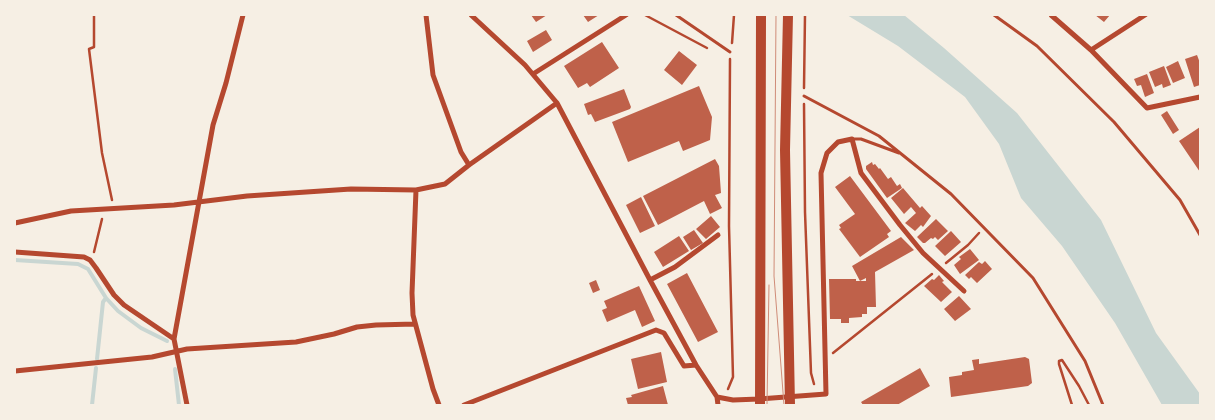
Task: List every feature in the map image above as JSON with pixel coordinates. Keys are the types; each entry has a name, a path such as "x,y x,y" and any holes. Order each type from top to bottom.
{"highway":[{"path":"760,402 761,15"},
{"path":"788,15 785,150 790,401"}],"street":[{"path":"187,405 174,339 213,125 243,15"},
{"path":"426,15 433,75 461,152 469,165"},
{"path":"471,15 525,65 557,103 696,365 717,397 718,405"},
{"path":"533,74 626,15"},
{"path":"1051,15 1091,50 1146,108 1200,97"},
{"path":"1091,50 1145,15"},
{"path":"15,223 70,211 351,189 416,190 445,184 557,103"},
{"path":"717,397 760,402 790,401 826,394 821,173 827,153 838,142 852,139 861,173 923,253 964,291"},
{"path":"416,190 412,293 413,315 433,390 439,405"},
{"path":"650,280 675,267 718,235"},
{"path":"15,252 84,257 90,260 114,295 124,305 174,339"},
{"path":"15,370 152,357 187,349 296,342 358,327 416,324"},
{"path":"464,405 656,330 664,333 684,366 696,365"}],"lane":[{"path":"676,15 730,52"},
{"path":"994,15 1037,46 1114,122 1180,200 1200,235"},
{"path":"804,96 879,136 903,155 951,194 1033,278 1085,361 1103,405"},
{"path":"852,139 861,139 903,155"}],"path":[{"path":"94,15 94,47 89,49 102,153 114,209"},
{"path":"645,15 709,49"},
{"path":"734,15 734,35"},
{"path":"805,15 806,231 811,373 814,384"},
{"path":"728,389 733,377 729,226 730,52"},
{"path":"90,260 105,209"},
{"path":"825,358 842,347 968,245 977,234"},
{"path":"1072,405 1059,364 1059,361 1062,360 1080,386 1089,405"}],"shaded area":[{"path":"847,15 904,15 1017,113 1101,220 1156,333 1200,394 1200,405 1162,405 1115,323 1062,246 1021,198 999,144 965,97 898,46"}],"building":[{"path":"531,15 547,15 536,22"},
{"path":"583,15 599,15 588,22"},
{"path":"1095,15 1110,15 1104,22"},
{"path":"546,30 552,40 533,52 527,41"},
{"path":"602,42 619,68 590,87 587,83 578,88 564,66"},
{"path":"679,51 697,65 682,85 664,70"},
{"path":"1197,55 1200,63 1200,85 1194,87 1185,59"},
{"path":"1178,61 1185,78 1173,83 1166,67"},
{"path":"1164,66 1171,85 1163,88 1162,84 1155,87 1149,72"},
{"path":"1147,74 1154,93 1145,97 1141,85 1137,86 1134,79"},
{"path":"699,86 712,117 710,140 683,151 679,141 628,162 612,122"},
{"path":"624,89 631,107 630,109 595,122 591,114 588,115 584,104"},
{"path":"1167,111 1179,130 1173,134 1161,115"},
{"path":"1200,127 1200,172 1179,141"},
{"path":"715,159 719,166 721,193 715,195 722,208 710,214 704,201 658,225 643,196"},
{"path":"872,162 873,165 875,164 880,168 888,179 891,177 897,186 900,184 902,188 887,198 866,169 866,166"},
{"path":"850,176 891,231 887,234 889,237 860,257 839,229 841,228 839,225 855,214 835,187"},
{"path":"903,188 920,208 922,206 931,216 923,227 921,225 915,231 905,223 916,213 911,207 904,214 891,198"},
{"path":"641,197 655,226 640,233 626,205"},
{"path":"711,216 720,227 706,239 696,229"},
{"path":"936,219 948,231 938,240 935,237 923,243 917,237"},
{"path":"694,230 703,243 691,250 683,237"},
{"path":"951,231 961,242 945,256 935,246"},
{"path":"679,236 689,251 663,267 654,252"},
{"path":"901,237 914,250 875,272 876,307 867,307 867,314 862,314 862,317 849,318 849,323 841,323 841,319 830,319 829,279 856,279 856,281 860,281 852,266"},
{"path":"970,249 979,260 960,274 954,265 961,259 959,257"},
{"path":"985,261 992,269 977,283 971,277 969,279 965,275 979,262 982,264"},
{"path":"687,273 718,332 698,342 667,284"},
{"path":"939,275 944,281 942,282 952,292 941,302 924,286"},
{"path":"596,280 600,290 593,293 589,283"},
{"path":"639,286 655,321 642,327 635,310 607,322 602,310 607,308 604,301"},
{"path":"959,296 971,309 955,321 944,309"},
{"path":"661,352 667,382 638,389 631,359"},
{"path":"1025,357 1029,359 1032,383 1028,386 951,397 949,377 962,375 962,372 974,370 972,360 979,359 979,364"},
{"path":"920,368 930,386 897,405 863,405 861,402"},
{"path":"663,386 668,405 628,405 626,398 632,397 631,395"}],"waterway":[{"path":"15,260 78,264 88,269 106,298 118,311 141,328 167,341"},
{"path":"97,359 103,302 106,298"},
{"path":"92,405 96,368"},
{"path":"175,369 179,405"}],"tram line":[{"path":"776,15 774,276 784,405"},
{"path":"767,405 769,285"}]}
